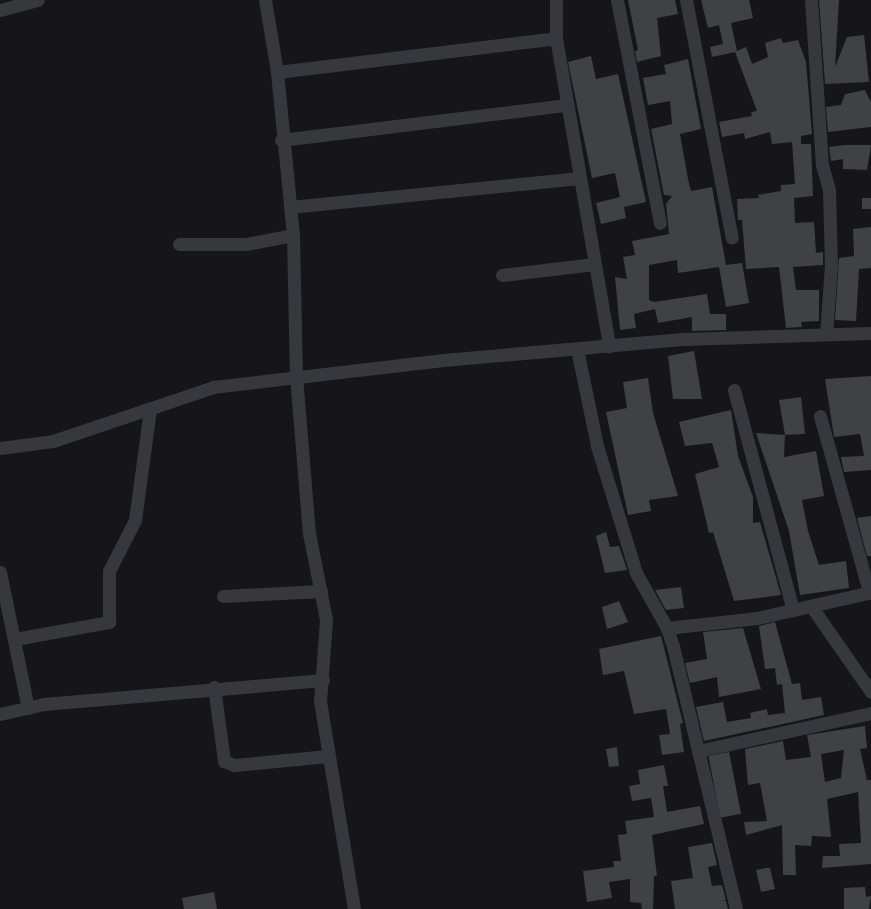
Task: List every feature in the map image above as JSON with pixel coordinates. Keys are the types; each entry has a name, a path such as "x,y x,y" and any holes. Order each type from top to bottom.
{"street":[{"path":"0,10 38,0"},
{"path":"265,0 277,72 281,140 293,235 296,376 309,533 326,620 323,680 320,701 354,909"},
{"path":"556,0 556,38 578,178 609,346"},
{"path":"617,0 660,223"},
{"path":"686,0 732,238"},
{"path":"811,0 822,165 829,190 831,265 826,334"},
{"path":"277,72 556,38"},
{"path":"281,140 567,105"},
{"path":"290,207 578,178"},
{"path":"179,244 246,244 293,235"},
{"path":"502,275 594,264"},
{"path":"0,448 53,441 212,387 296,376 682,339 871,333"},
{"path":"577,349 597,446 634,566 668,628 736,909"},
{"path":"734,390 793,610"},
{"path":"15,639 109,622 109,571 135,520 150,409"},
{"path":"668,628 757,618 870,592 820,416"},
{"path":"0,572 28,708"},
{"path":"223,596 321,591"},
{"path":"810,606 871,692"},
{"path":"0,714 28,708 214,687 323,680"},
{"path":"214,687 224,761 234,765 328,756"},
{"path":"698,751 871,713"}],"building":[{"path":"628,0 675,0 678,14 657,18 661,56 637,62 635,51 638,50"},
{"path":"701,0 749,0 753,18 731,23 737,51 746,47 752,64 768,57 765,43 781,38 783,43 798,40 806,62 812,134 801,136 801,144 811,144 813,196 794,198 795,223 814,222 816,253 823,252 823,265 793,267 796,290 819,290 819,321 801,322 802,327 786,328 779,267 746,269 742,220 738,220 737,199 759,198 758,195 781,191 781,185 795,184 792,142 772,144 770,132 745,139 744,133 722,137 719,122 752,116 751,112 757,111 735,52 712,57 710,47 723,44 719,25 708,28"},
{"path":"819,0 839,0 835,67 847,37 864,35 869,82 825,84"},
{"path":"591,56 596,79 618,74 646,202 624,207 626,218 601,224 596,203 620,197 615,173 592,178 568,62"},
{"path":"688,59 701,129 680,134 691,191 712,187 726,265 742,263 749,303 726,307 719,267 678,273 677,260 649,265 649,300 654,302 707,294 710,314 726,314 726,330 692,331 692,317 658,323 655,309 634,314 636,328 620,330 615,277 627,279 623,257 635,255 632,241 669,234 666,204 672,196 664,195 651,129 672,124 670,101 648,105 643,78 666,74 664,65"},
{"path":"865,90 871,102 871,127 828,132 826,107 841,105 845,94"},
{"path":"844,145 871,145 867,170 843,169 843,159 831,161 829,147"},
{"path":"862,198 871,198 871,209 862,209"},
{"path":"871,227 871,268 859,269 856,321 835,320 839,258 854,256 853,229"},
{"path":"694,351 702,399 673,399 668,356"},
{"path":"871,376 871,470 844,472 841,457 864,456 860,434 834,437 825,379"},
{"path":"648,378 653,413 678,496 649,500 651,511 628,515 606,412 627,408 623,382"},
{"path":"801,397 805,434 785,435 779,400"},
{"path":"731,410 738,456 753,497 753,523 760,522 781,595 734,601 713,532 709,533 695,474 719,467 712,443 685,446 679,422"},
{"path":"756,433 785,435 784,457 816,451 824,496 802,500 808,531 819,565 846,561 849,588 800,595 789,531"},
{"path":"871,516 871,556 867,556 857,518"},
{"path":"606,532 610,547 619,546 627,570 605,573 596,536"},
{"path":"681,587 684,608 666,610 655,590"},
{"path":"619,601 628,622 607,629 602,607"},
{"path":"775,622 792,684 800,683 802,700 821,697 824,715 704,741 696,707 723,702 727,722 751,718 750,713 767,709 768,715 785,713 782,684 777,685 775,668 765,669 759,626"},
{"path":"743,628 761,689 719,697 717,677 690,683 685,663 707,659 703,632"},
{"path":"661,636 683,723 680,724 684,752 662,755 659,735 670,734 666,709 634,714 624,671 603,675 599,649"},
{"path":"865,726 867,748 860,749 867,780 871,780 871,864 822,868 823,856 840,856 839,844 861,843 858,792 827,799 831,837 812,836 811,846 795,845 796,875 783,875 782,825 746,835 744,822 767,821 760,783 748,785 745,749 783,741 786,760 811,757 807,735","holes":["844,750 841,778 825,782 821,754"]},
{"path":"617,747 619,766 609,767 606,749"},
{"path":"729,752 741,814 720,818 708,756"},
{"path":"664,765 668,786 663,786 667,812 700,806 704,824 652,835 657,876 654,876 653,909 642,909 641,903 630,902 630,879 609,882 612,898 587,902 583,871 614,867 613,861 621,861 618,835 627,834 625,821 654,817 651,798 632,801 629,786 640,784 638,770"},
{"path":"712,843 717,865 708,867 712,886 722,885 726,900 722,901 726,901 728,909 675,909 671,881 693,878 688,847"},
{"path":"770,868 775,889 761,892 756,870"},
{"path":"865,887 866,897 871,896 869,909 844,909 844,888"},
{"path":"214,892 217,909 184,909 182,898"}]}
